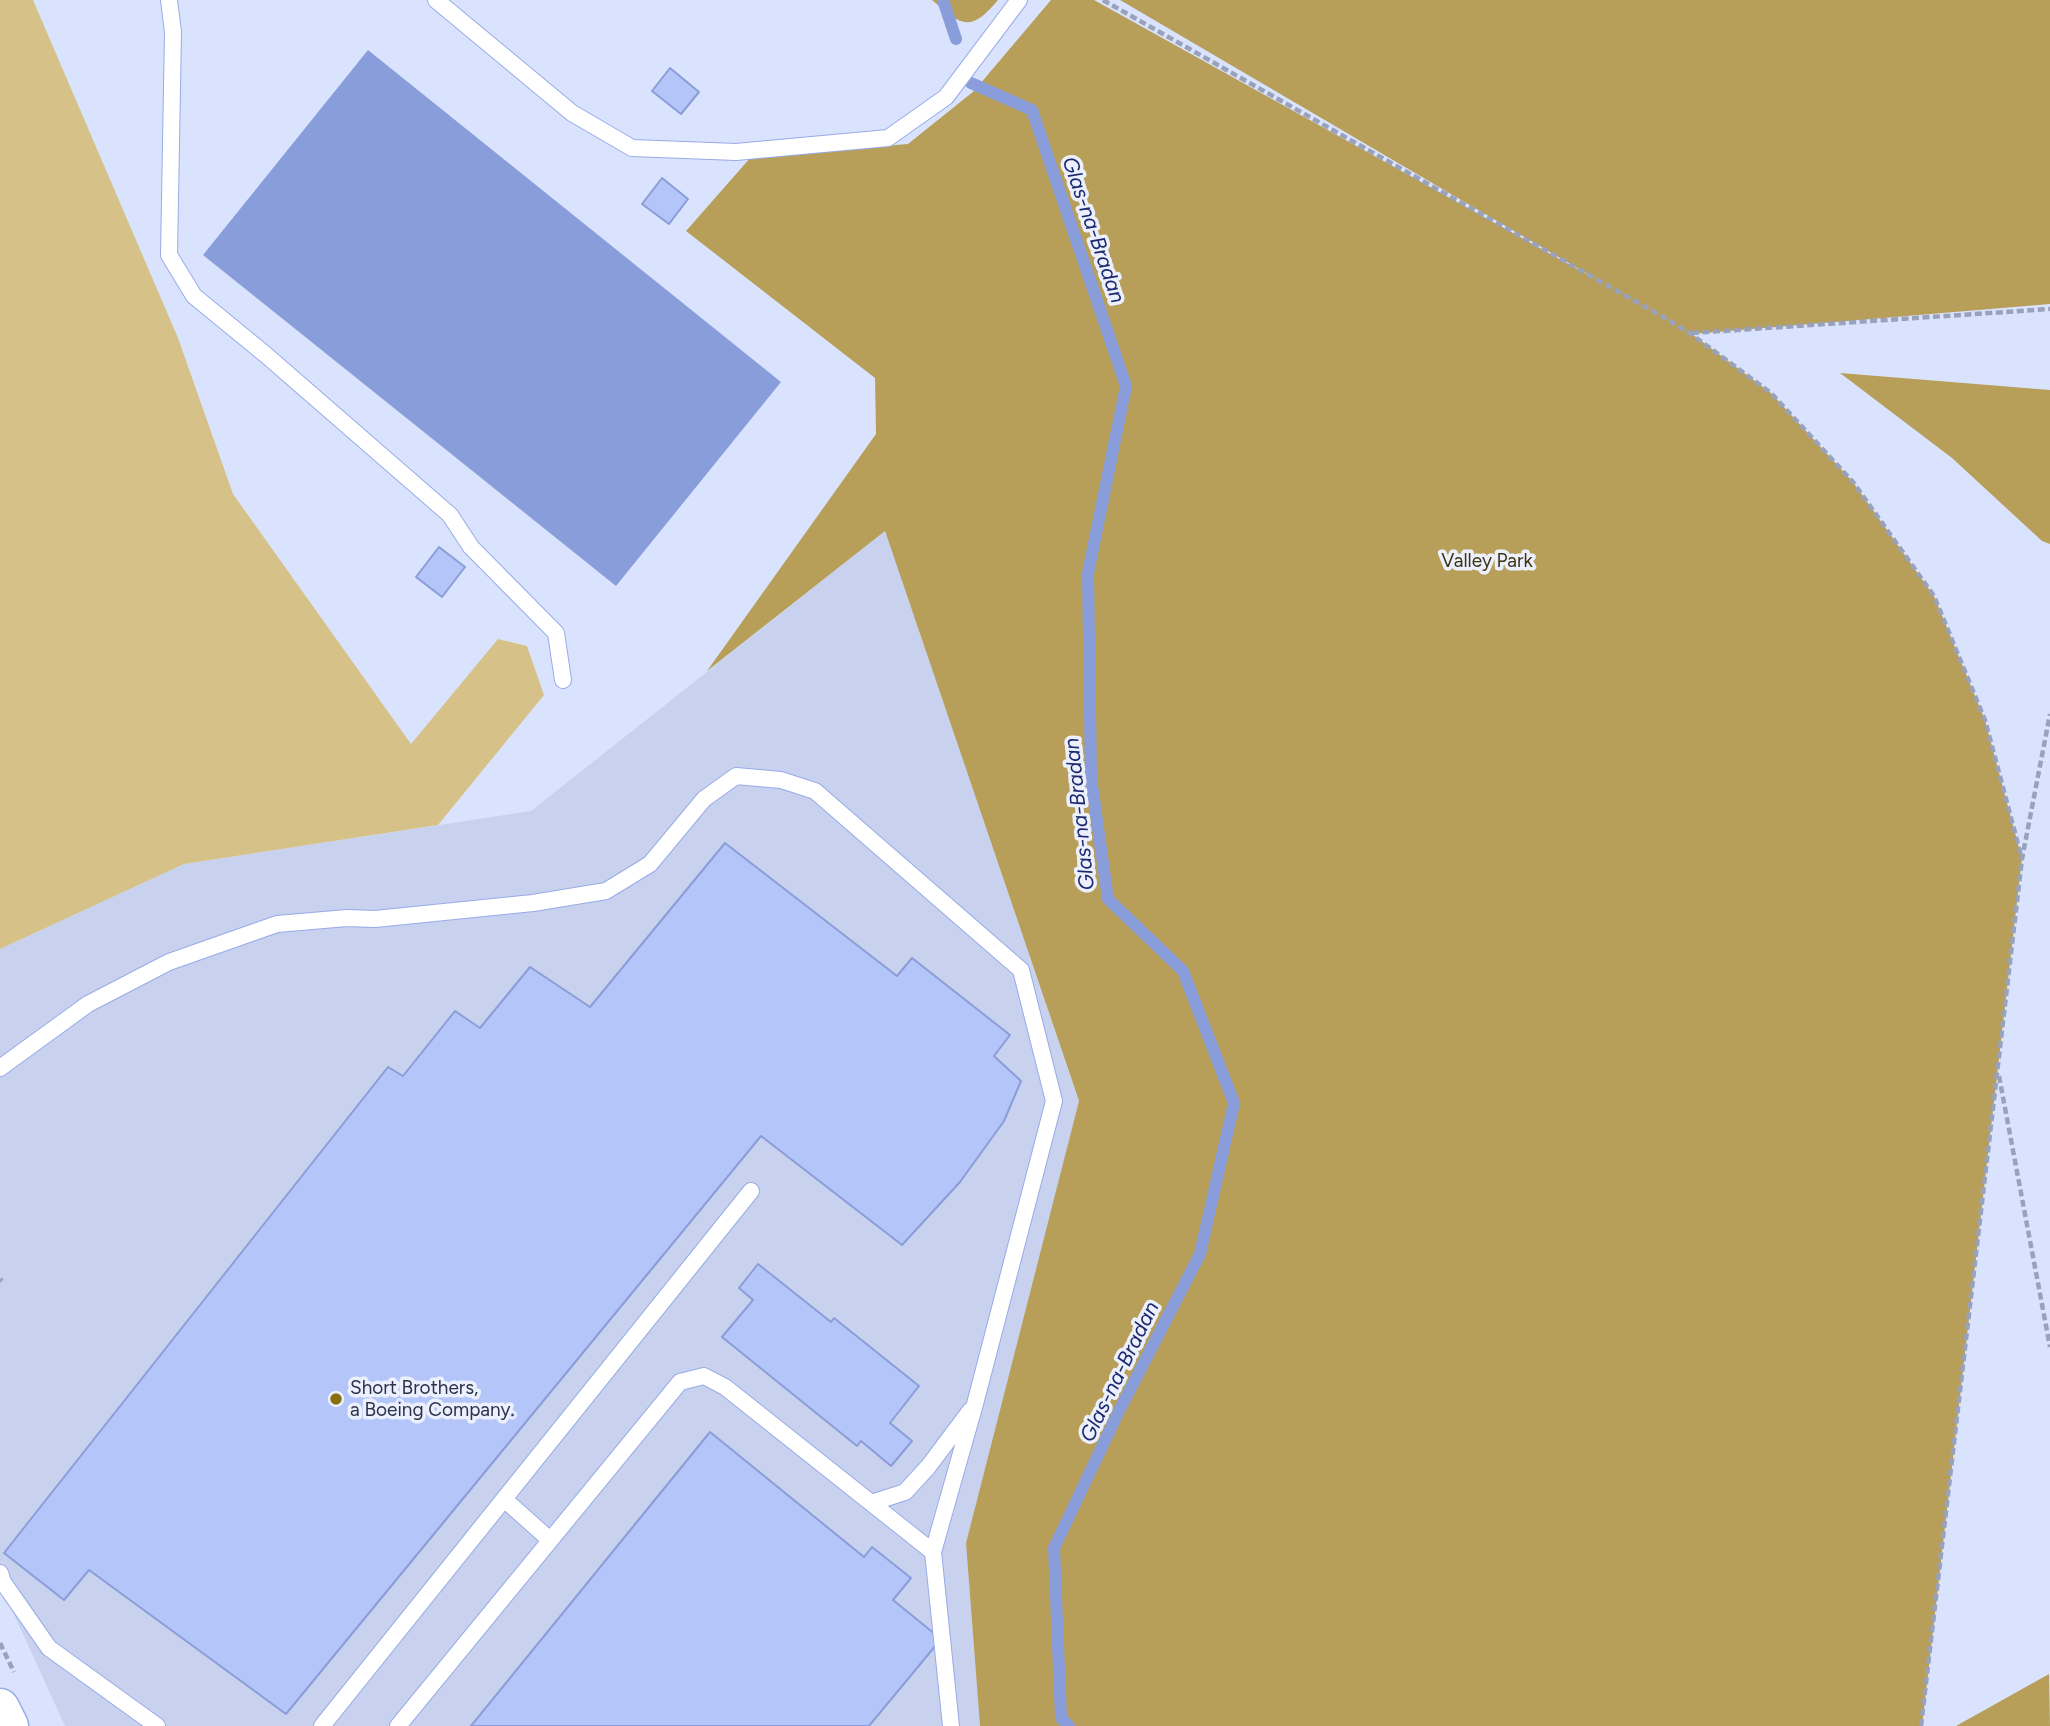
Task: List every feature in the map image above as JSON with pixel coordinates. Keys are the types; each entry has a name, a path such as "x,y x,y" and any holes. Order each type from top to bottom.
{"street":[{"path":"0,1708 9,1726"}],"lane":[{"path":"169,0 173,32 169,255 194,296 450,515 471,547 556,634 563,681"},
{"path":"436,0 572,113 632,148 736,152 888,138 946,97 1019,0"},
{"path":"0,1069 88,1004 169,962 277,924 375,919 533,903 606,891 650,864 704,799 736,776 781,780 815,791 1021,970 1054,1101 975,1404 933,1552 951,1726"},
{"path":"322,1726 751,1191"},
{"path":"398,1726 680,1382 704,1376 725,1387 933,1552"},
{"path":"871,1503 905,1492 928,1467 975,1404"},
{"path":"504,1499 550,1540"},
{"path":"0,1573 3,1582 49,1648 156,1726"}],"path":[{"path":"1103,0 1691,334 1764,387 1853,482 1934,596 1985,720 2022,859"},
{"path":"1691,334 2050,309"},
{"path":"1921,1726 2022,859 2050,714"},
{"path":"1997,1069 2050,1347"}],"shaded area":[{"path":"0,0 33,0 178,338 233,494 411,744 498,639 527,646 544,695 438,825 184,864 0,949"},
{"path":"885,531 1079,1102 966,1543 980,1726 65,1726 0,1584 0,949 184,864 531,811"}],"green space":[{"path":"932,0 998,0 980,18 965,22 958,20"},
{"name":"Valley Park","path":"1051,0 1094,0 1601,282 1120,0 2050,0 2050,304 1692,334 1771,393 1853,482 1934,596 1985,720 2022,859 1922,1726 980,1726 966,1543 1079,1101 885,531 707,671 876,434 875,378 686,231 751,157 908,144 974,91"},
{"path":"1840,373 2050,390 2050,544 2042,541 1952,458"},
{"path":"2049,1674 2050,1726 1956,1726"}],"water":[{"path":"368,50 781,382 616,586 203,255"}],"building":[{"path":"670,68 699,92 681,114 652,91"},
{"path":"662,178 688,199 669,224 642,204"},
{"path":"439,547 465,567 442,597 416,577"},
{"name":"Short Brothers, a Boeing Company.","path":"725,843 897,976 912,958 1010,1035 994,1056 1021,1081 1004,1121 960,1182 902,1245 761,1136 286,1714 89,1570 64,1600 4,1553 388,1067 403,1076 455,1011 480,1028 530,967 590,1007"},
{"path":"758,1264 831,1322 834,1318 919,1386 890,1423 912,1441 891,1466 861,1441 857,1446 722,1337 753,1300 739,1288"},
{"path":"710,1432 864,1557 872,1547 911,1578 893,1600 941,1639 869,1726 471,1726"}],"waterway":[{"name":"Glas-na-Bradan","path":"943,0 956,39"},
{"name":"Glas-na-Bradan","path":"971,83 1032,110 1126,386 1088,573 1091,778 1108,899 1183,971 1234,1103 1200,1254 1119,1411 1054,1548 1061,1718 1069,1726"}],"place":[{"name":"Short Brothers, a Boeing Company.","path":"336,1399"}]}
